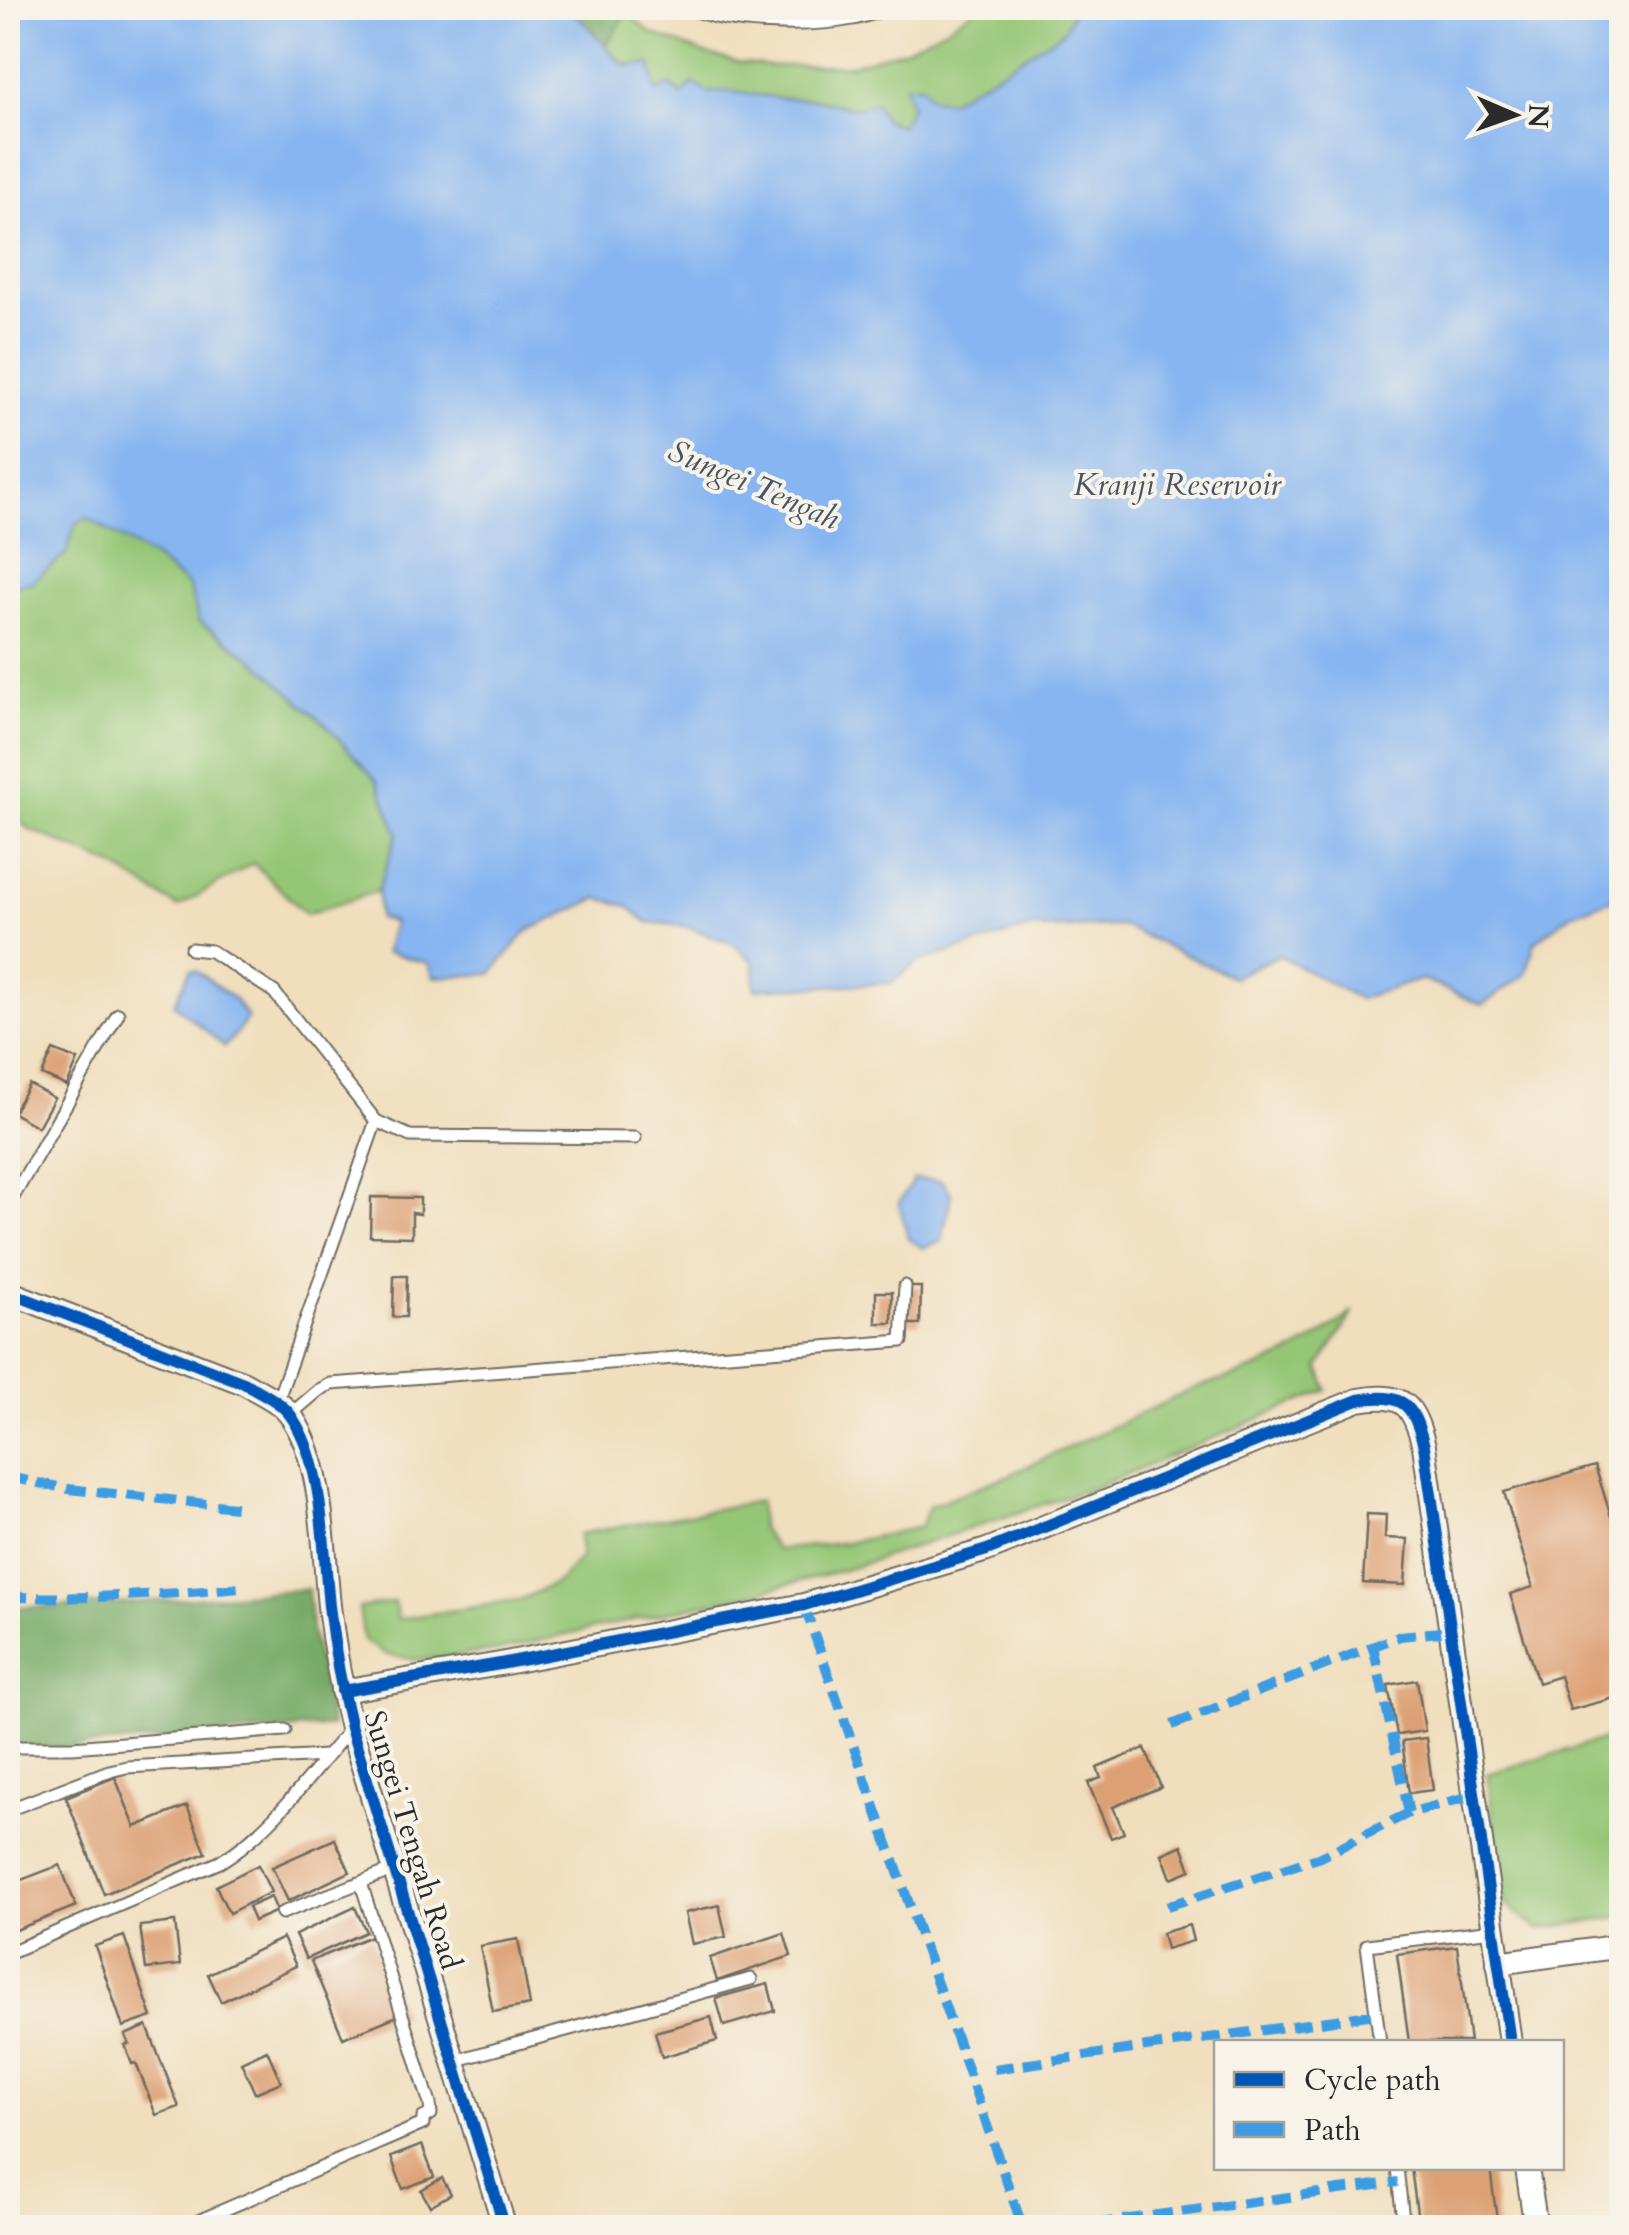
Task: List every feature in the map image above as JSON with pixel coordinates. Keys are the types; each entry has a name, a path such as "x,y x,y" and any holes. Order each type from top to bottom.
{"street":[{"path":"8,1292 244,1383 284,1408"},
{"path":"342,1692 804,1606 987,1550 1358,1400 1389,1398 1404,1403 1416,1416 1424,1446 1510,2040"},
{"name":"Sungei Tengah Road","path":"284,1408 308,1443 316,1478 330,1613 350,1728 504,2228"},
{"path":"1498,1963 1622,1946"},
{"path":"1527,2170 1536,2228"}],"lane":[{"path":"690,8 749,23 797,23 853,19 890,8"},
{"path":"191,949 211,951 274,992 376,1121 410,1136 635,1138"},
{"path":"8,1206 118,1014"},
{"path":"284,1408 376,1121"},
{"path":"284,1408 331,1384 902,1341 904,1286"},
{"path":"8,1953 236,1852 279,1812 350,1728"},
{"path":"8,1746 72,1747 284,1730"},
{"path":"8,1810 127,1766 326,1756"},
{"path":"282,1913 395,1869"},
{"path":"182,2228 423,2124 422,2118 431,2114 361,1882"},
{"path":"1380,2040 1368,1945 1493,1930"},
{"path":"454,2061 751,1979"},
{"path":"1396,2170 1404,2228"}],"green space":[{"path":"565,8 621,8 627,13 605,46 579,17"},
{"path":"976,8 1074,8 1064,31 948,101 905,86 911,106 900,126 884,119 874,103 852,108 814,99 724,91 681,95 656,92 651,64 625,63 605,46 627,13 651,33 738,62 770,66 850,65 902,50"},
{"path":"88,518 154,558 189,586 199,622 254,660 327,726 377,781 398,833 378,891 306,914 253,863 178,907 114,866 29,829 8,812 8,588 32,582 76,523"},
{"path":"1354,1311 1319,1367 1327,1390 1101,1485 851,1568 494,1651 418,1660 388,1655 364,1641 359,1608 394,1602 398,1619 520,1600 560,1581 581,1556 579,1534 759,1501 761,1528 776,1550 850,1542 921,1527 929,1506 1007,1476 1200,1386 1282,1358"},
{"path":"308,1589 311,1630 332,1726 72,1747 8,1747 8,1607"},
{"path":"1621,1734 1621,1917 1538,1929 1505,1904 1487,1774"}],"water":[{"name":"Kranji Reservoir","path":"8,8 565,8 579,17 621,63 651,64 656,91 671,86 682,95 693,83 709,93 814,99 852,108 875,103 884,119 900,126 911,106 905,85 922,85 931,98 948,101 1064,31 1074,8 1621,8 1621,896 1571,914 1535,942 1526,974 1482,1005 1422,979 1359,999 1279,955 1233,977 1123,926 1027,929 917,962 892,983 755,989 754,962 734,944 685,926 647,922 628,906 598,898 527,931 491,974 434,977 428,963 385,952 393,922 379,918 378,891 398,833 377,781 327,726 254,660 199,621 189,586 154,558 88,518 76,523 66,554 32,582 8,588"},
{"path":"190,970 196,970 235,1000 248,1018 225,1047 174,1004"},
{"path":"914,1179 942,1181 951,1194 942,1241 923,1248 908,1238 899,1203"}],"building":[{"path":"53,1050 78,1060 67,1086 42,1075"},
{"path":"29,1084 54,1098 38,1127 13,1113"},
{"path":"371,1197 420,1198 420,1214 412,1213 412,1237 370,1236"},
{"path":"394,1276 407,1276 406,1317 393,1317"},
{"path":"908,1287 921,1287 920,1324 907,1324"},
{"path":"876,1292 892,1292 892,1323 876,1323"},
{"path":"1595,1466 1622,1551 1622,1696 1570,1710 1560,1676 1538,1683 1510,1594 1533,1587 1504,1492"},
{"path":"1367,1514 1386,1515 1385,1538 1408,1539 1405,1585 1363,1583"},
{"path":"1417,1680 1425,1731 1397,1735 1388,1685"},
{"path":"1426,1738 1433,1790 1409,1793 1402,1741"},
{"path":"1145,1748 1161,1787 1113,1807 1124,1833 1111,1838 1088,1783 1101,1778 1097,1768"},
{"path":"115,1777 135,1827 187,1806 206,1853 104,1894 66,1797"},
{"path":"335,1839 350,1872 288,1901 272,1867"},
{"path":"1182,1845 1191,1870 1171,1878 1162,1854"},
{"path":"60,1865 76,1906 13,1931 8,1918 8,1885"},
{"path":"258,1865 271,1892 229,1913 216,1886"},
{"path":"271,1897 277,1911 254,1921 248,1907"},
{"path":"719,1905 726,1937 692,1944 685,1913"},
{"path":"355,1907 366,1932 306,1959 295,1935"},
{"path":"175,1922 180,1965 146,1969 140,1926"},
{"path":"1189,1925 1193,1941 1166,1949 1162,1933"},
{"path":"784,1933 791,1956 717,1981 710,1958"},
{"path":"124,1936 152,2017 123,2027 95,1946"},
{"path":"371,1936 402,2014 343,2038 311,1961"},
{"path":"283,1938 296,1966 221,2002 208,1974"},
{"path":"518,1939 530,2005 493,2012 480,1946"},
{"path":"1457,1946 1470,2040 1409,2040 1397,1954"},
{"path":"768,1984 775,2011 724,2026 716,1998"},
{"path":"711,2017 717,2041 662,2057 655,2032"},
{"path":"147,2026 179,2107 156,2115 125,2045 129,2044 125,2035"},
{"path":"267,2050 281,2082 255,2093 241,2062"},
{"path":"422,2145 434,2177 403,2189 391,2157"},
{"path":"1411,2170 1490,2170 1498,2228 1419,2228"},
{"path":"442,2178 451,2194 430,2206 421,2190"}],"marked path":[{"path":"8,1477 69,1489 244,1508"},
{"path":"8,1597 124,1596 240,1588"},
{"path":"804,1605 1023,2228"},
{"path":"1172,1725 1400,1636 1449,1631"},
{"path":"1373,1646 1409,1813"},
{"path":"1167,1906 1318,1858 1409,1813 1474,1795"},
{"path":"994,2069 1376,2014"},
{"path":"1063,2228 1398,2182"}],"cycle path":[{"path":"8,1292 244,1383 277,1402 293,1419 311,1460 316,1484 333,1637 351,1728 505,2228"},
{"path":"342,1691 804,1605 987,1550 1358,1400 1396,1400 1416,1420 1424,1446 1510,2040"}],"water label":[{"name":"Sungei Tengah","path":"754,484"}]}
